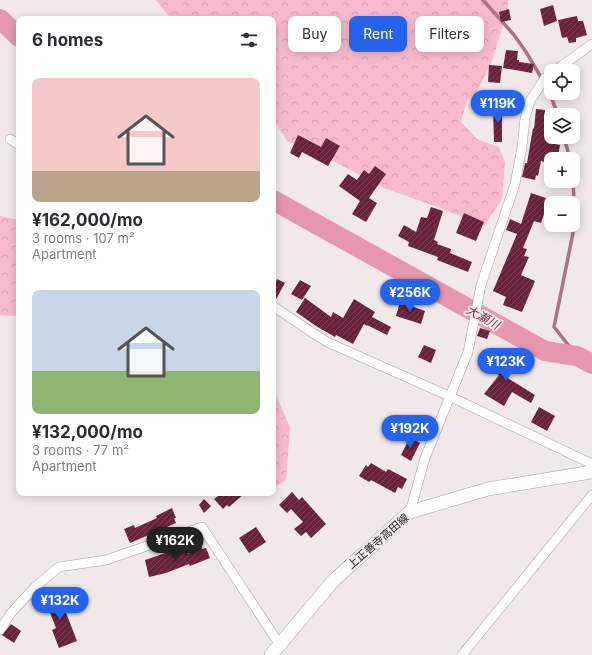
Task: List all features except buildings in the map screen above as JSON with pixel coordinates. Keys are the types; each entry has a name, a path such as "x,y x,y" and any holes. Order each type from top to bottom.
{"main road":[{"name":"上正善寺高田線","path":"271,655 333,581 410,512 488,489 592,472"}],"street":[{"path":"565,64 592,44"},
{"path":"410,512 425,458 468,352 481,285 515,184 522,146 525,118 530,101 544,80"},
{"path":"10,139 16,143"},
{"path":"276,308 327,342 449,396 592,464"},
{"path":"462,655 592,495"},
{"path":"0,630 11,613 35,587 59,567 106,560 202,527 280,645"}],"green space":[{"path":"156,0 508,0 507,14 491,64 477,91 467,100 461,122 477,139 499,147 505,162 502,199 484,226 443,209 384,188 341,165 287,141 276,124 276,16 169,16"},
{"path":"0,216 16,219 16,315 0,315"},
{"path":"276,396 290,427 286,480 276,486"}],"waterway":[{"path":"483,0 514,35 526,52 548,89 555,108"},
{"name":"大瀬川","path":"0,19 16,34"},
{"path":"566,144 568,152"},
{"path":"573,188 573,233 554,327 577,356"},
{"name":"大瀬川","path":"276,202 545,351 577,356 592,364"}]}
